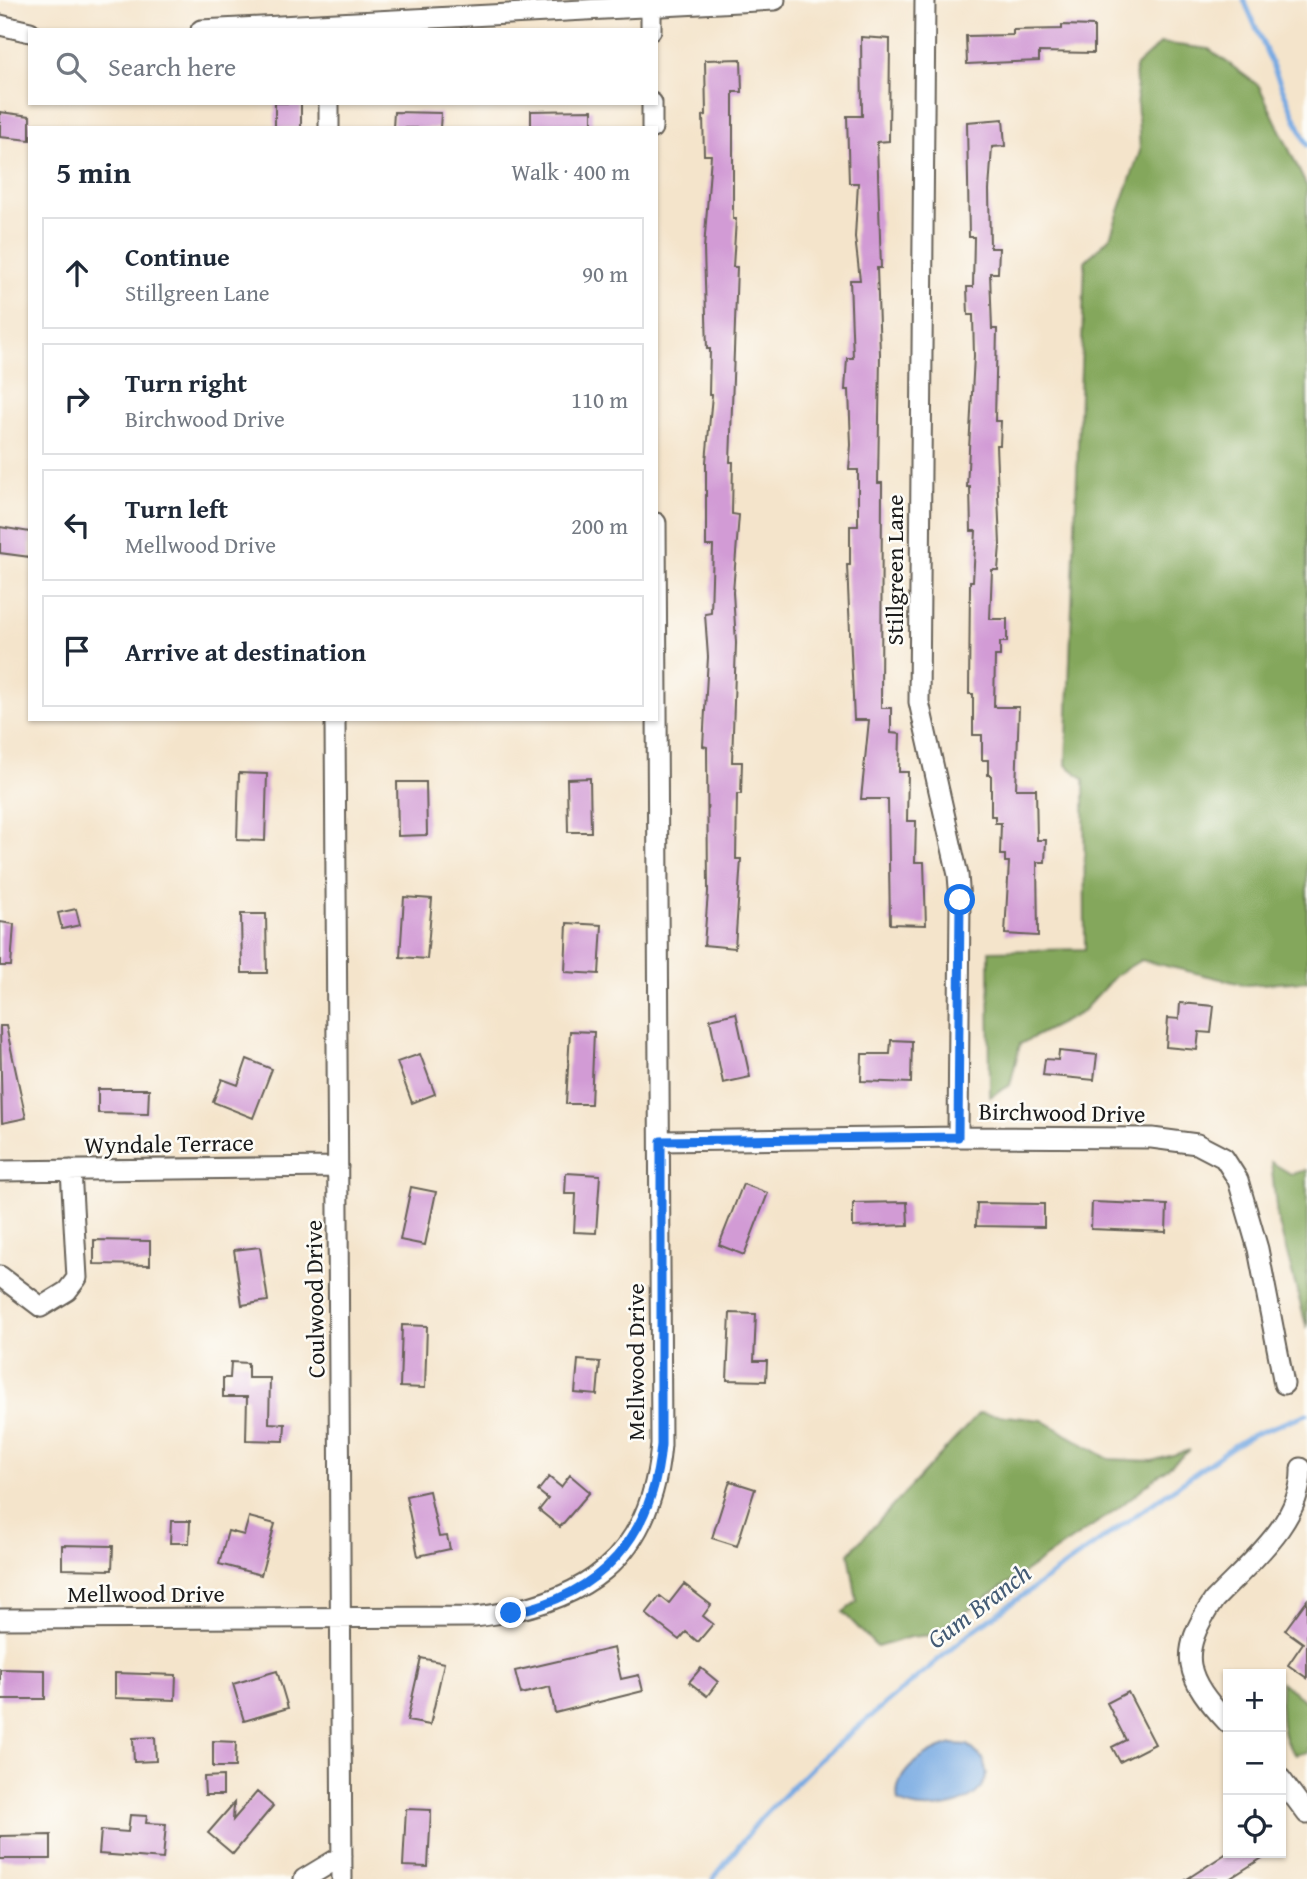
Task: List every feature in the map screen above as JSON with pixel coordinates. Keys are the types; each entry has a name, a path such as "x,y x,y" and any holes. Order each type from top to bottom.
{"street":[{"path":"264,28 775,0"},
{"name":"Stillgreen Lane","path":"925,0 919,702 958,874 958,1137"},
{"path":"651,6 651,28"},
{"path":"0,24 28,31"},
{"path":"329,105 329,126"},
{"path":"652,105 652,126"},
{"name":"Coulwood Drive","path":"335,721 342,1879"},
{"name":"Mellwood Drive","path":"0,1619 474,1617 531,1609 574,1592 616,1558 635,1535 655,1491 661,1445 658,721"},
{"name":"Birchwood Drive","path":"661,1141 958,1137 1181,1140 1197,1144 1224,1158 1238,1180 1250,1220 1284,1384"},
{"name":"Wyndale Terrace","path":"0,1171 338,1167"},
{"path":"0,1276 40,1307 66,1292 77,1278 71,1170"},
{"path":"1223,1717 1194,1682 1189,1667 1190,1654 1210,1606 1284,1521 1302,1485 1301,1468"},
{"path":"1286,1786 1307,1814"},
{"path":"304,1879 342,1856"}],"green space":[{"path":"1161,43 1209,49 1259,86 1307,187 1307,981 1246,985 1141,960 1116,975 1081,1013 1020,1044 1010,1085 990,1097 989,951 1085,949 1084,779 1066,765 1085,261 1110,237 1140,151 1135,67"},
{"path":"1271,1162 1291,1174 1307,1170 1307,1329 1277,1216"},
{"path":"979,1413 1042,1420 1109,1459 1152,1461 1190,1450 1117,1509 932,1635 910,1637 877,1647 843,1612 857,1601 849,1553"},
{"path":"1286,1686 1307,1703 1307,1752 1296,1755 1286,1740"}],"water":[{"path":"952,1744 968,1745 983,1759 987,1774 980,1789 964,1801 941,1807 917,1807 898,1801 898,1790 906,1772 923,1757"}],"building":[{"path":"1062,25 1094,26 1094,53 1039,52 1039,61 967,64 966,36 1013,35 1013,30 1062,29"},
{"path":"861,37 890,39 889,141 877,142 881,268 877,268 880,354 878,483 882,483 881,708 891,708 891,733 900,734 899,772 908,772 907,821 916,821 915,862 924,862 926,925 890,924 888,799 861,799 869,720 854,720 847,565 850,565 850,526 858,526 858,470 849,470 849,390 845,390 847,358 853,358 850,280 860,280 855,237 858,183 849,183 847,116 862,116"},
{"path":"741,59 742,92 733,92 733,219 736,219 733,267 737,267 730,462 733,462 732,514 739,515 733,592 736,643 732,762 742,762 741,794 737,794 736,859 741,859 735,948 704,945 708,892 707,747 703,746 708,657 705,614 711,613 713,546 706,546 706,462 712,395 709,395 710,349 707,349 704,249 711,155 704,155 703,116 706,115 705,60"},
{"path":"275,105 301,105 301,126 275,126"},
{"path":"592,110 592,126 531,126 531,111"},
{"path":"0,112 30,116 28,140 0,137"},
{"path":"394,112 441,113 440,126 393,126"},
{"path":"1003,119 1005,146 992,147 989,190 990,248 999,248 998,273 990,273 992,329 997,329 995,421 1001,421 1000,445 996,445 1000,545 998,570 992,570 990,619 1007,619 1007,642 1000,642 1000,656 995,656 994,707 1019,707 1016,789 1036,789 1037,840 1046,840 1045,862 1037,862 1038,936 1005,934 1009,862 1005,862 1005,855 1000,855 1001,823 995,823 995,816 991,816 991,775 988,775 988,760 982,760 982,735 973,735 973,694 969,694 970,581 973,581 976,531 971,531 970,487 967,487 974,356 973,315 968,315 967,287 973,287 974,237 969,237 967,122"},
{"path":"0,527 28,532 28,557 0,553"},
{"path":"239,773 267,774 265,841 237,840"},
{"path":"590,778 591,832 568,832 567,779"},
{"path":"397,782 426,782 427,835 398,836"},
{"path":"404,897 432,899 427,959 400,957"},
{"path":"76,909 80,925 62,929 58,913"},
{"path":"241,914 266,914 267,973 242,973"},
{"path":"0,922 14,924 11,966 0,966"},
{"path":"567,923 602,925 599,974 565,972"},
{"path":"1180,1003 1214,1006 1211,1033 1199,1032 1197,1050 1166,1047 1168,1018 1179,1019"},
{"path":"736,1013 750,1077 723,1083 710,1019"},
{"path":"0,1026 6,1026 26,1118 2,1123"},
{"path":"570,1031 594,1032 591,1104 566,1104"},
{"path":"891,1040 912,1041 911,1083 861,1081 862,1054 890,1054"},
{"path":"1059,1051 1097,1055 1094,1080 1043,1075 1045,1059 1058,1060"},
{"path":"420,1054 435,1094 412,1103 397,1062"},
{"path":"247,1059 272,1069 253,1118 213,1102 222,1079 238,1085"},
{"path":"98,1089 149,1089 148,1114 98,1113"},
{"path":"566,1173 600,1175 596,1233 574,1232 576,1194 565,1194"},
{"path":"743,1184 768,1193 744,1255 719,1245"},
{"path":"411,1187 436,1192 425,1245 400,1240"},
{"path":"907,1202 908,1225 853,1227 853,1203"},
{"path":"1092,1202 1167,1205 1166,1232 1091,1229"},
{"path":"977,1203 1044,1204 1044,1227 976,1226"},
{"path":"94,1240 150,1241 150,1265 94,1264"},
{"path":"260,1247 268,1301 242,1305 234,1250"},
{"path":"730,1313 756,1314 754,1361 767,1361 766,1381 727,1380"},
{"path":"402,1325 427,1326 425,1388 400,1387"},
{"path":"578,1360 600,1362 597,1395 575,1393"},
{"path":"231,1362 248,1363 248,1378 270,1378 269,1423 285,1424 284,1441 246,1440 247,1397 223,1397 223,1378 230,1378"},
{"path":"570,1475 590,1492 560,1527 539,1510 548,1499 538,1491 549,1477 561,1487"},
{"path":"730,1481 755,1489 737,1546 712,1538"},
{"path":"429,1491 439,1537 447,1536 450,1549 418,1556 406,1496"},
{"path":"249,1517 275,1524 261,1575 219,1564 228,1531 244,1535"},
{"path":"171,1521 190,1521 189,1543 170,1543"},
{"path":"62,1545 113,1546 112,1570 62,1569"},
{"path":"684,1584 711,1605 703,1616 713,1624 698,1642 686,1632 679,1640 646,1614 660,1596 669,1603"},
{"path":"1307,1600 1307,1678 1288,1665 1303,1643 1285,1630"},
{"path":"614,1648 621,1679 639,1675 643,1691 555,1713 550,1687 521,1694 515,1671"},
{"path":"421,1658 444,1663 430,1725 407,1721"},
{"path":"701,1668 718,1682 707,1696 689,1682"},
{"path":"0,1669 45,1670 45,1699 0,1699"},
{"path":"277,1671 288,1708 244,1721 233,1684"},
{"path":"115,1673 176,1675 175,1700 115,1698"},
{"path":"1128,1692 1155,1744 1120,1762 1112,1747 1126,1740 1107,1703"},
{"path":"155,1737 156,1761 134,1762 133,1738"},
{"path":"213,1741 236,1742 235,1767 213,1767"},
{"path":"223,1776 223,1795 205,1795 204,1777"},
{"path":"257,1792 273,1806 233,1854 208,1833 234,1803 233,1820"},
{"path":"406,1809 431,1810 428,1867 403,1866"},
{"path":"130,1815 147,1816 146,1823 166,1824 163,1859 99,1854 101,1830 128,1832"},
{"path":"51,1835 51,1859 0,1859 0,1836"},
{"path":"1223,1856 1223,1858 1262,1858 1229,1879 1187,1879"}],"waterway":[{"name":"Gum Branch","path":"1244,0 1307,145"},
{"name":"Gum Branch","path":"713,1879 761,1818 820,1759 970,1633 1232,1447 1252,1435 1307,1414"}],"route":[{"path":"511,1613 545,1605 574,1592 601,1572 635,1535 655,1491 661,1445 661,1141 958,1137 960,900"}]}
